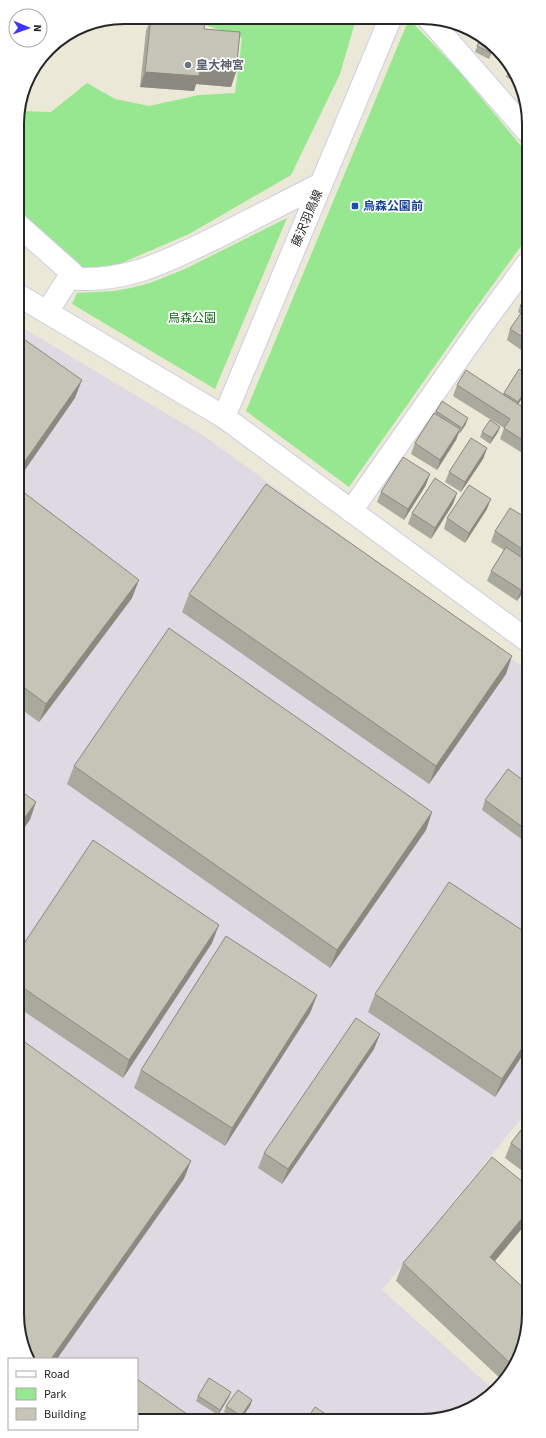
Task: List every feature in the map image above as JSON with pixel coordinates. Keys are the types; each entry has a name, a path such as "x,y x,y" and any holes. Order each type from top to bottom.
{"street":[{"name":"藤沢羽鳥線","path":"224,417 388,24"},
{"path":"434,25 522,125"},
{"path":"68,278 88,280 111,278 143,270 175,257 266,213 321,184"},
{"path":"24,230 72,273 47,312"},
{"path":"352,511 482,325 522,271"},
{"path":"24,299 224,417 522,637"}],"shaded area":[{"path":"24,329 204,436 522,667 522,1117 382,1290 490,1387 466,1404 454,1409 435,1413 138,1414 138,1358 34,1358 29,1346 24,1321"}],"green space":[{"path":"203,24 355,24 340,74 291,175 189,234 110,268 76,271 24,223 25,111 51,112 87,83 115,99 149,106 199,95 235,93 242,38"},
{"path":"407,24 414,24 458,70 522,147 522,245 349,487 246,411"},
{"name":"烏森公園","path":"287,218 215,389 72,304 77,293 114,291 131,288 150,283 185,269"}],"building":[{"name":"皇大神宮","path":"150,24 205,24 204,29 240,32 236,72 200,69 199,76 145,72"},
{"path":"479,42 492,52 491,53 477,46"},
{"path":"521,313 522,337 510,329"},
{"path":"24,339 82,380 24,462"},
{"path":"519,369 522,371 522,396 518,402 504,393"},
{"path":"466,370 522,407 522,440 504,428 510,419 457,385"},
{"path":"442,401 468,418 462,428 436,411"},
{"path":"434,413 460,429 440,460 415,443"},
{"path":"490,420 500,427 492,438 482,432"},
{"path":"471,438 487,448 465,482 449,472"},
{"path":"403,457 430,474 408,509 381,492"},
{"path":"435,478 457,493 435,528 412,513"},
{"path":"266,484 512,656 436,766 189,594"},
{"path":"469,485 491,499 469,533 447,518"},
{"path":"24,493 139,580 46,704 24,688"},
{"path":"510,508 522,515 522,549 495,531"},
{"path":"506,547 522,558 522,589 521,590 491,571"},
{"path":"169,628 432,812 337,950 74,766"},
{"path":"508,769 522,780 522,827 485,800"},
{"path":"24,793 36,802 24,819"},
{"path":"93,840 219,925 129,1060 24,988 24,944"},
{"path":"449,882 522,930 522,1048 502,1079 375,994"},
{"path":"226,936 317,995 232,1128 141,1070"},
{"path":"356,1018 380,1034 288,1169 264,1153"},
{"path":"24,1042 191,1161 52,1358 34,1358 29,1346 24,1321"},
{"path":"522,1129 522,1152 511,1143"},
{"path":"492,1157 522,1181 522,1218 490,1257 522,1287 522,1321 520,1334 517,1346 510,1363 403,1263"},
{"path":"209,1378 231,1392 220,1410 198,1396"},
{"path":"138,1380 187,1414 138,1414"},
{"path":"238,1390 252,1400 242,1414 238,1414 226,1406"},
{"path":"315,1407 326,1414 310,1414"}],"place":[{"name":"皇大神宮","path":"188,65"},
{"name":"烏森公園前","path":"355,206"}]}
